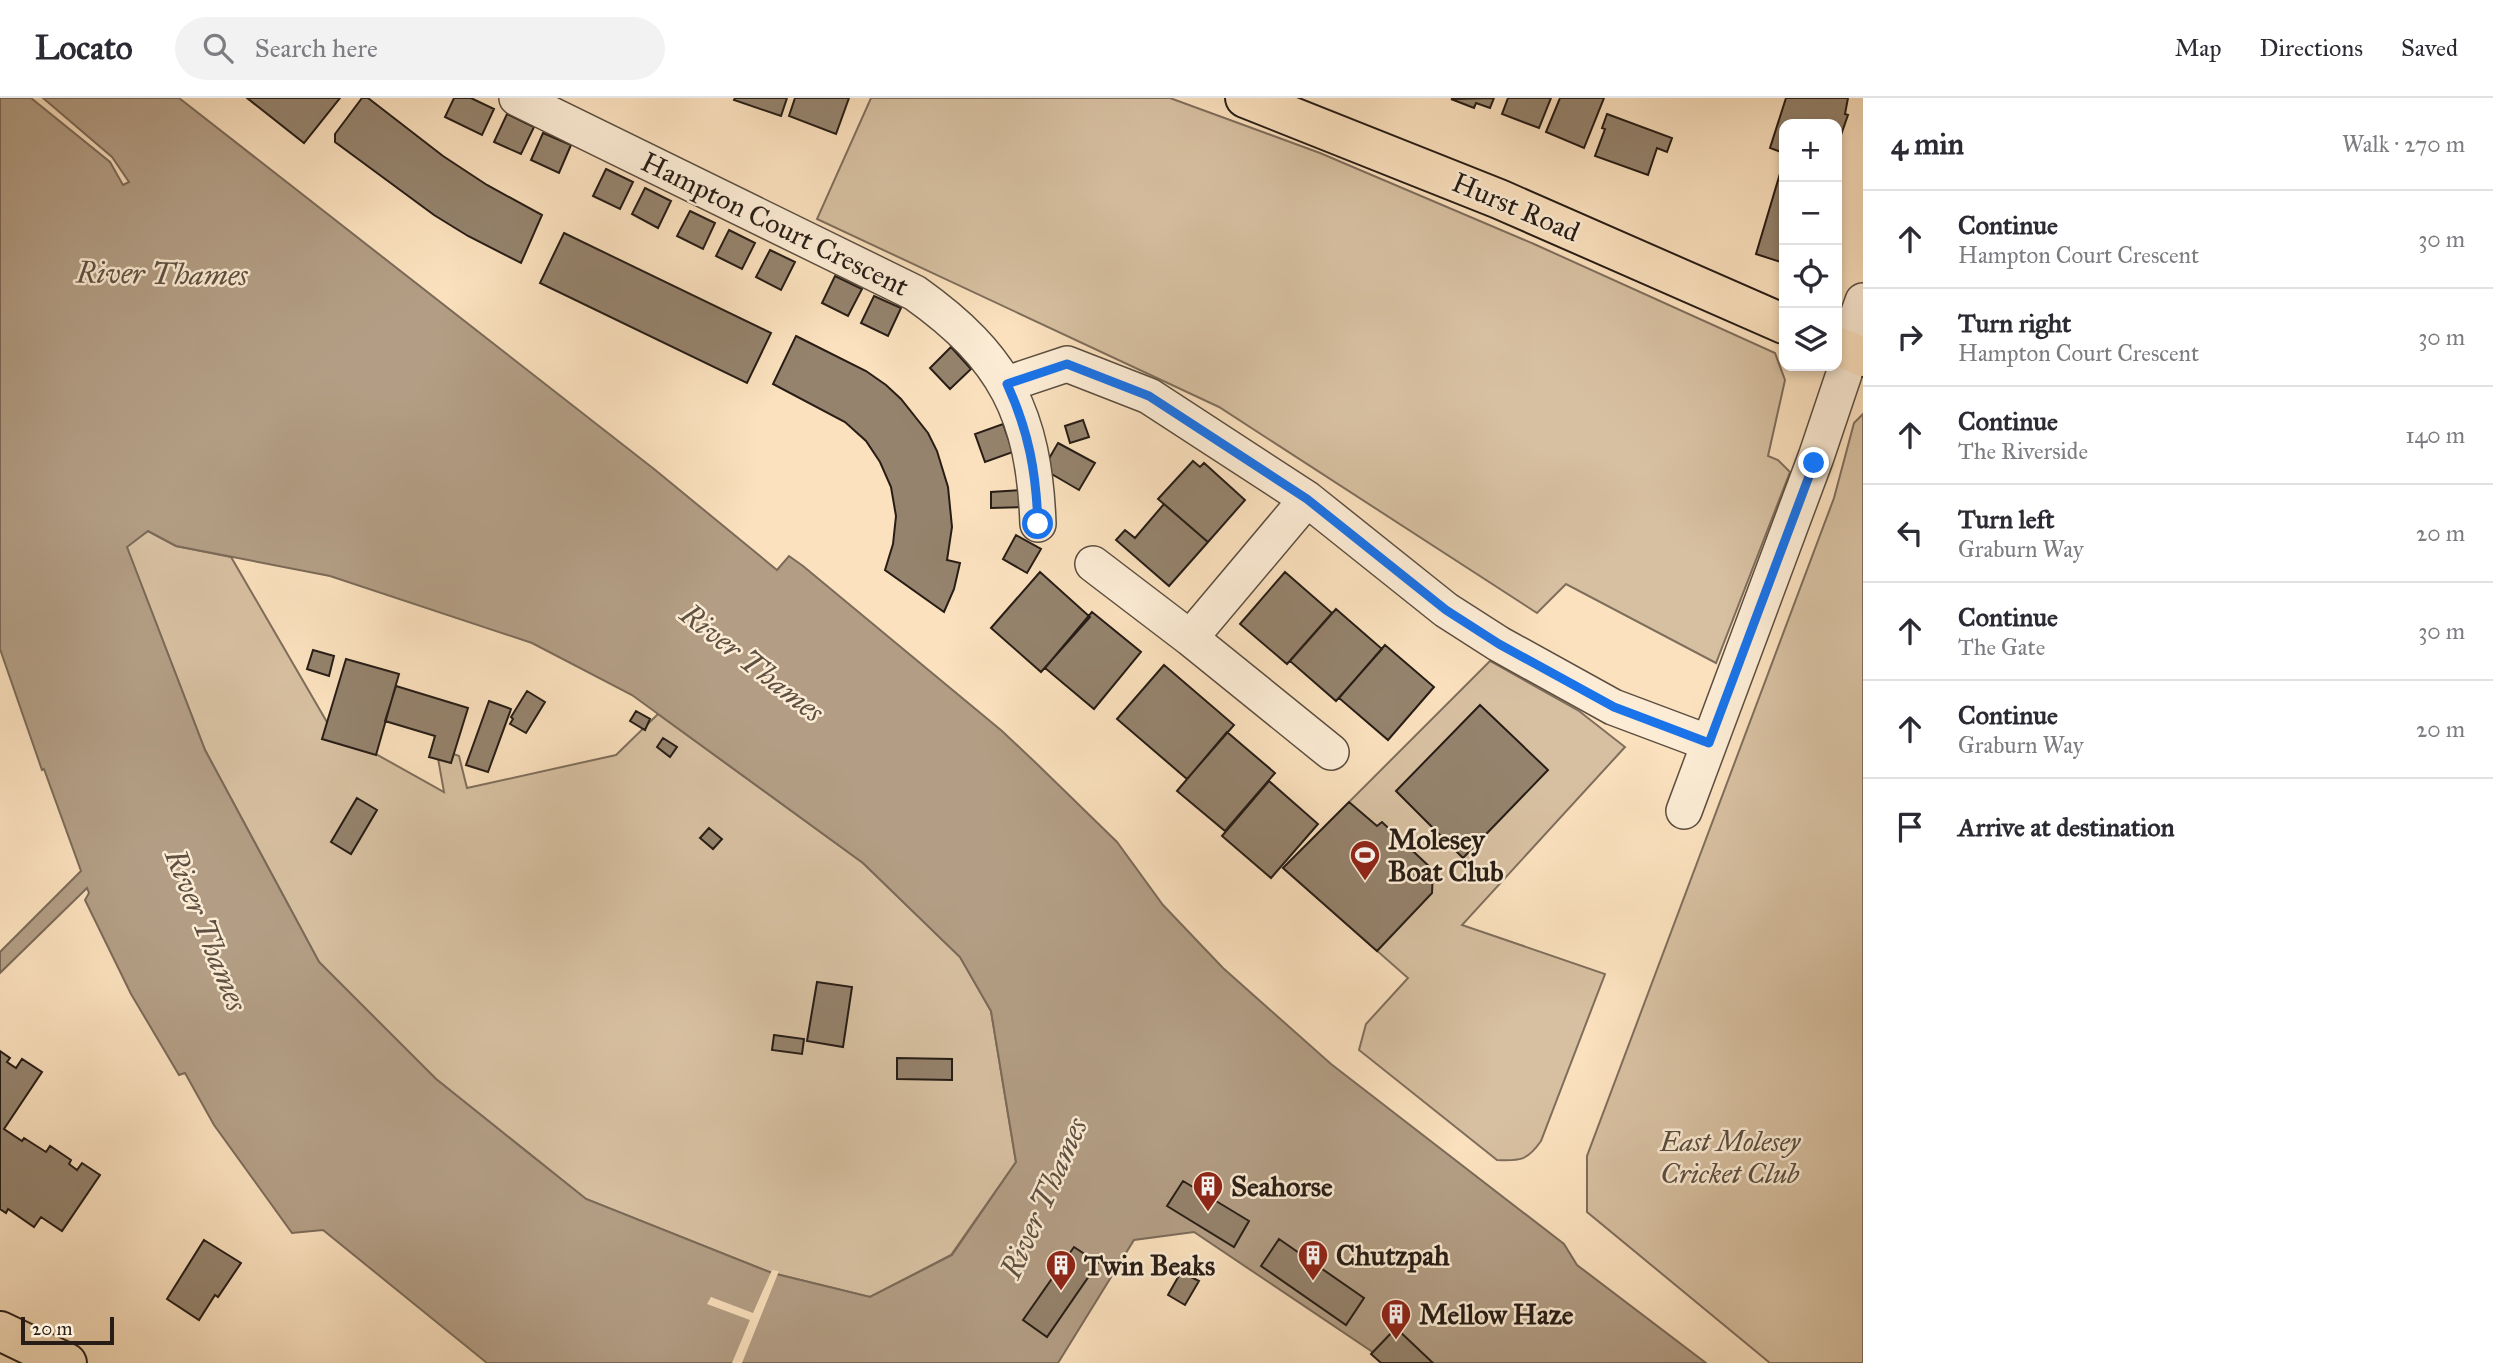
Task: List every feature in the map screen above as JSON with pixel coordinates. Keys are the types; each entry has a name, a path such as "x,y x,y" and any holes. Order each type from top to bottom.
{"main road":[{"name":"Hurst Road","path":"1245,98 1511,204 1779,322"},
{"path":"0,1331 67,1363"}],"street":[{"name":"Hampton Court Crescent","path":"517,98 915,293 947,316 978,346 1007,384 1021,414 1031,448 1037,489 1038,524"},
{"path":"1684,811 1839,390 1854,325 1863,301"},
{"path":"1007,384 1067,364 1149,396 1307,499 1446,610 1499,644 1614,707 1709,743"},
{"path":"1190,638 1307,499"},
{"path":"1093,564 1331,752"}],"green space":[{"path":"871,98 1170,98 1320,153 1534,244 1775,353 1779,371 1782,371 1785,380 1768,456 1778,460 1790,472 1716,663 1566,584 1537,613 1219,407 817,219"},
{"name":"East Molesey Cricket Club","path":"1863,414 1863,1363 1770,1363 1587,1212 1587,1156 1834,498 1854,423"},
{"path":"148,531 176,546 231,557 331,729 444,792 436,747 459,756 467,788 616,755 658,714 863,863 960,957 991,1011 1016,1162 951,1255 870,1297 772,1273 586,1199 436,1079 319,962 205,750 126,546"},
{"path":"1490,661 1579,711 1625,747 1462,925 1605,974 1541,1141 1527,1156 1512,1160 1497,1160 1359,1050 1366,1024 1408,978 1283,868"}],"water":[{"name":"River Thames","path":"0,98 31,98 110,162 123,185 129,182 112,157 43,98 179,98 654,469 777,570 789,556 803,566 1002,731 1037,764 1117,842 1163,905 1223,968 1331,1064 1564,1244 1577,1265 1706,1363 1389,1363 1194,1232 1134,1240 1058,1363 487,1363 323,1230 292,1233 214,1125 185,1073 179,1075 131,994 85,900 89,893 87,888 0,973 0,952 81,871 0,649","holes":["148,531 176,546 330,576 532,643 632,695 863,863 960,957 991,1011 1016,1162 952,1255 870,1297 772,1273 586,1199 436,1079 319,962 205,750 127,547"]}],"pier":[{"path":"772,1270 779,1271 742,1363 732,1363 750,1320 707,1304 711,1297 753,1313"}],"building":[{"path":"247,98 340,98 304,143"},
{"path":"362,98 368,98 443,156 487,185 542,215 521,263 434,215 335,142 335,134"},
{"path":"454,98 471,98 494,109 482,135 445,117"},
{"path":"787,98 781,116 734,100"},
{"path":"795,98 849,98 836,134 789,116"},
{"path":"1494,98 1490,108 1476,103 1474,108 1451,99"},
{"path":"1508,98 1551,98 1539,128 1502,114"},
{"path":"1560,98 1604,98 1584,148 1546,132"},
{"path":"1786,98 1848,98 1845,114 1848,115 1842,132 1842,119 1779,119"},
{"path":"507,114 534,127 521,154 494,142"},
{"path":"1607,114 1672,138 1667,152 1657,148 1648,175 1595,156 1605,129 1602,128"},
{"path":"1779,120 1779,151 1770,148"},
{"path":"543,133 571,145 559,173 531,160"},
{"path":"606,169 633,182 620,209 593,196"},
{"path":"1779,177 1779,261 1756,254"},
{"path":"645,188 671,201 658,228 632,214"},
{"path":"690,211 715,223 703,249 677,236"},
{"path":"729,230 755,243 742,269 716,256"},
{"path":"564,233 771,333 747,383 540,283"},
{"path":"770,250 795,262 781,290 756,277"},
{"path":"835,276 862,289 848,316 822,303"},
{"path":"874,296 901,308 888,336 861,323"},
{"path":"796,336 866,371 886,385 928,433 937,451 948,487 952,527 947,560 960,563 954,589 944,612 885,570 893,544 896,516 891,487 880,462 866,441 845,422 773,384"},
{"path":"951,347 971,369 950,389 930,368"},
{"path":"1083,420 1089,437 1070,443 1065,426"},
{"path":"1003,424 1013,452 985,462 975,434"},
{"path":"1058,443 1095,463 1079,490 1043,469"},
{"path":"1193,461 1200,467 1204,463 1245,500 1208,542 1158,499"},
{"path":"1021,490 1022,507 991,508 991,492"},
{"path":"1164,504 1208,542 1169,586 1116,540 1125,530 1135,538"},
{"path":"1016,535 1041,549 1027,573 1003,559"},
{"path":"1040,572 1090,617 1041,672 991,628"},
{"path":"1285,572 1332,613 1287,664 1240,624"},
{"path":"1336,609 1382,649 1336,701 1290,661"},
{"path":"1092,612 1141,652 1094,709 1045,668"},
{"path":"1385,645 1434,687 1388,740 1339,698"},
{"path":"313,650 334,656 329,676 307,669"},
{"path":"346,659 399,674 376,755 322,739"},
{"path":"1164,665 1234,725 1187,779 1117,719"},
{"path":"396,686 468,708 451,763 429,757 435,736 385,721"},
{"path":"527,691 545,702 526,733 510,724 513,719 511,717"},
{"path":"489,701 511,709 488,772 466,765"},
{"path":"1480,705 1548,770 1463,858 1396,791"},
{"path":"636,711 650,719 645,730 630,721"},
{"path":"1227,732 1275,773 1225,831 1177,791"},
{"path":"663,738 677,747 670,757 657,747"},
{"path":"1269,781 1318,824 1271,878 1222,836"},
{"path":"357,798 377,810 351,854 331,842"},
{"name":"Molesey Boat Club","path":"1349,802 1377,826 1382,822 1433,870 1432,893 1377,951 1283,868"},
{"path":"709,828 722,839 713,849 700,838"},
{"path":"817,982 852,987 843,1047 807,1041"},
{"path":"774,1035 804,1039 802,1054 772,1050"},
{"path":"0,1051 10,1058 7,1062 16,1068 22,1059 42,1072 4,1129 46,1152 50,1146 71,1160 69,1164 77,1170 82,1163 100,1175 62,1231 41,1217 34,1227 8,1209 6,1213 0,1209"},
{"path":"897,1058 952,1059 952,1080 897,1079"},
{"name":"Seahorse","path":"1183,1181 1249,1221 1234,1247 1167,1206"},
{"name":"Chutzpah","path":"1279,1239 1364,1298 1346,1325 1261,1266"},
{"path":"204,1240 241,1263 199,1320 167,1299"},
{"name":"Twin Beaks","path":"1074,1247 1098,1263 1047,1337 1023,1320"},
{"path":"1181,1272 1199,1281 1185,1305 1168,1295"},
{"name":"Mellow Haze","path":"1396,1328 1433,1363 1381,1363 1371,1354"}],"place":[{"name":"Molesey Boat Club","path":"1365,882"},
{"name":"Seahorse","path":"1208,1213"},
{"name":"Chutzpah","path":"1313,1282"},
{"name":"Twin Beaks","path":"1061,1292"},
{"name":"Mellow Haze","path":"1396,1341"}],"route":[{"path":"1038,524 1037,489 1031,448 1021,414 1007,384 1067,364 1149,396 1307,499 1446,610 1499,644 1614,707 1709,743 1814,463"}]}
